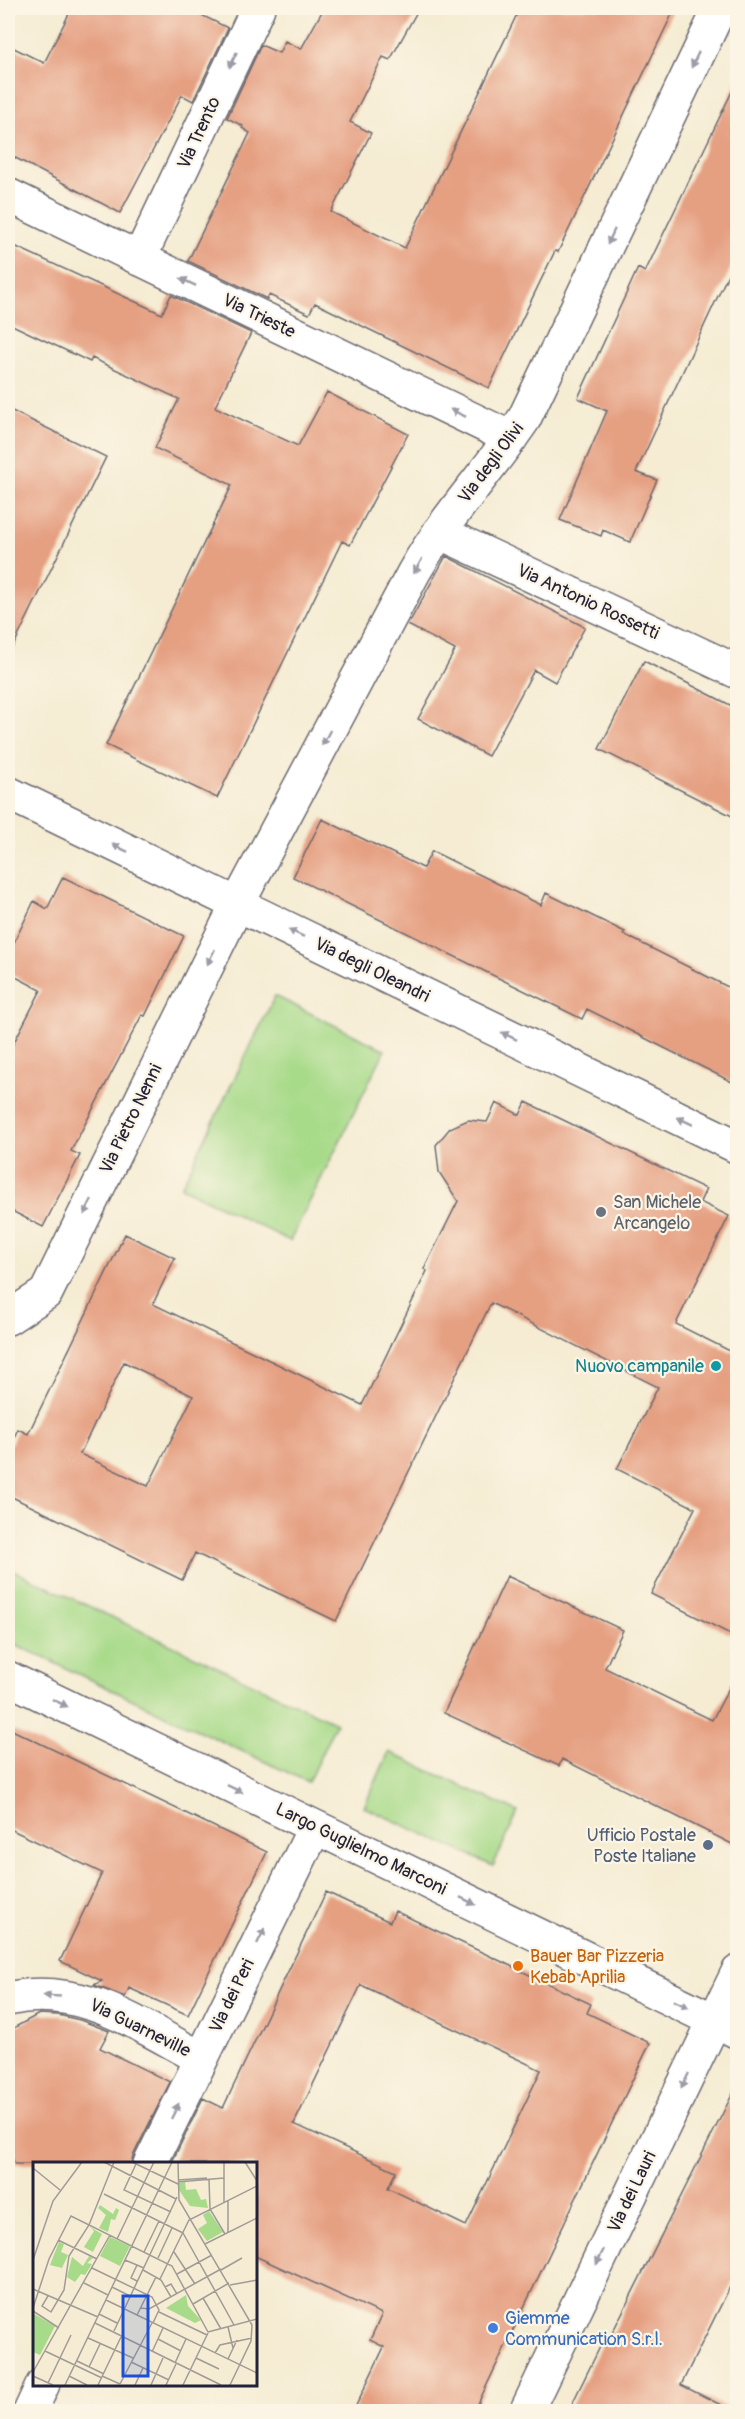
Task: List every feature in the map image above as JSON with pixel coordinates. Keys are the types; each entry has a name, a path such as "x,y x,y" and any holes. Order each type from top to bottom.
{"street":[{"name":"Via Trento","path":"140,259 258,8"},
{"name":"Via degli Olivi","path":"237,905 414,572 439,532 511,438 534,399 720,8"},
{"name":"Via Trieste","path":"8,195 511,438"},
{"name":"Via Antonio Rossetti","path":"439,532 738,672"},
{"name":"Via degli Oleandri","path":"8,793 738,1147"},
{"name":"Via Pietro Nenni","path":"8,1318 46,1293 237,905"},
{"name":"Largo Guglielmo Marconi","path":"8,1678 726,2026"},
{"name":"Via dei Peri","path":"151,2162 315,1827"},
{"name":"Via dei Lauri","path":"531,2410 726,2026 738,1972"},
{"name":"Via Guarneville","path":"8,1999 43,1995 86,2000 201,2058"},
{"path":"30,2412 43,2386"}],"green space":[{"path":"275,996 385,1050 290,1241 181,1187"},
{"path":"8,1568 336,1723 308,1782 8,1641"},
{"path":"389,1752 518,1812 493,1866 364,1807"}],"building":[{"path":"72,8 187,8 228,28 193,101 182,95 120,213 8,154 8,45 44,63"},
{"path":"324,8 419,8 390,60 383,57 350,122 371,133 331,212 405,248 520,8 675,8 558,252 555,251 489,388 315,303 309,314 269,295 267,299 188,261 250,133 242,128 243,126 227,118 261,45 279,53 285,41 301,49"},
{"path":"738,79 738,253 636,472 657,480 630,542 603,530 601,536 560,520 607,411 578,398 638,268 645,272"},
{"path":"8,243 162,314 171,295 251,333 215,407 298,446 327,392 408,434 350,545 342,541 217,798 106,745 232,485 155,448 179,399 92,358 90,362 8,323"},
{"path":"8,409 106,457 8,657"},
{"path":"446,556 585,627 555,682 534,670 488,756 418,719 455,650 408,625"},
{"path":"644,661 738,709 738,819 599,749"},
{"path":"322,819 423,868 432,851 541,905 546,893 738,992 738,1085 587,1009 582,1019 293,877"},
{"path":"63,877 184,936 145,1016 142,1015 71,1151 80,1155 43,1227 8,1209 8,1054 41,990 8,973 8,955 34,901 47,909"},
{"path":"526,1102 706,1189 700,1202 729,1216 676,1324 738,1355 738,1638 651,1594 695,1508 617,1469 658,1387 491,1303 336,1621 195,1553 182,1580 8,1495 8,1450 18,1429 28,1434 125,1234 175,1258 153,1304 362,1405 427,1271 424,1269 458,1201 439,1172 436,1145 450,1128 468,1120 487,1122 496,1103 520,1115","holes":["124,1362 193,1396 148,1486 80,1454"]},
{"path":"507,1576 623,1630 605,1668 712,1720 738,1671 738,1847 562,1759 559,1766 444,1713"},
{"path":"8,1728 267,1852 188,2015 129,1988 125,1997 94,1985 102,1981 60,1961 102,1873 8,1828"},
{"path":"326,1892 390,1922 395,1911 591,2004 587,2013 650,2043 474,2412 353,2412 384,2347 370,2340 382,2314 256,2256 256,2162 172,2162 203,2098 223,2108","holes":["361,1985 541,2070 466,2226 388,2188 396,2171 294,2124"]},
{"path":"39,2014 80,2020 109,2031 100,2048 170,2082 132,2162 15,2164 8,2150 8,2031"},
{"path":"738,2083 738,2271 681,2385 735,2412 568,2412 601,2345 605,2347"}],"place":[{"name":"San Michele Arcangelo","path":"601,1212"},
{"name":"Nuovo campanile","path":"716,1366"},
{"name":"Ufficio Postale Poste Italiane","path":"708,1845"},
{"name":"Bauer Bar Pizzeria Kebab Aprilia","path":"518,1966"},
{"name":"Giemme Communication S.r.l.","path":"493,2328"}]}
